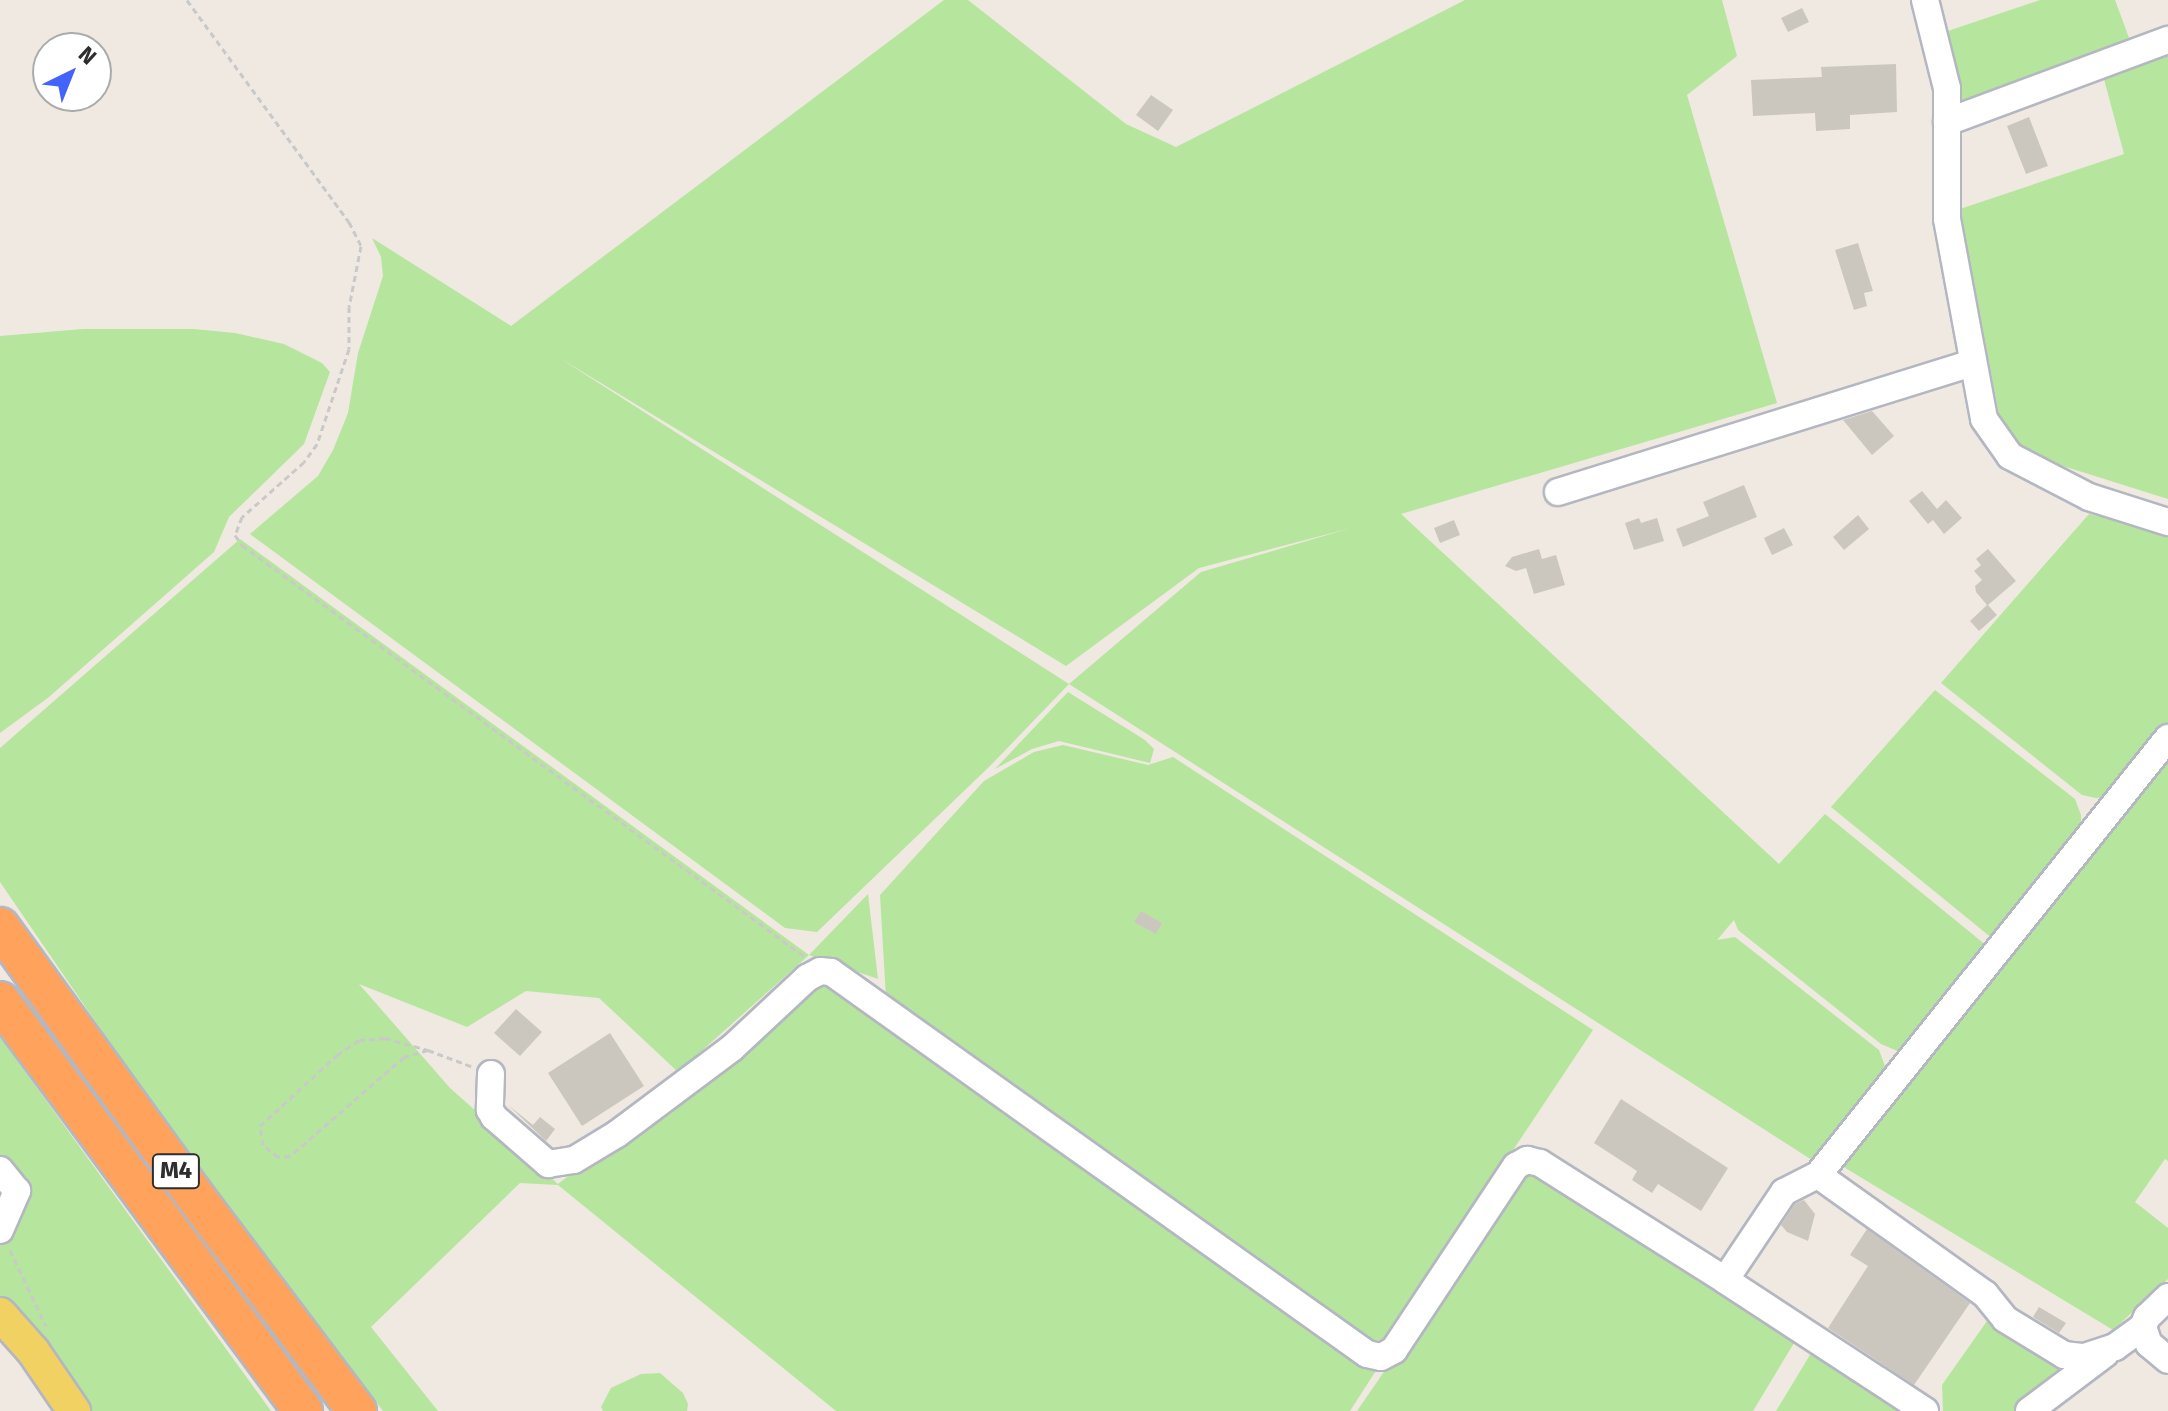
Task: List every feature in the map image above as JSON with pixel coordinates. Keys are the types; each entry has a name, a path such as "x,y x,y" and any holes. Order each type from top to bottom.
{"highway":[{"name":"M4","path":"0,927 191,1191 357,1411"},
{"name":"M4","path":"0,1001 303,1411"}],"main road":[{"path":"0,1314 33,1351 74,1411"},
{"path":"0,1341 54,1385"}],"street":[{"path":"1925,0 1947,88 1947,219 1971,363 1984,419 2010,456 2089,497 2168,522"},
{"path":"1947,122 2168,40"},
{"path":"1558,492 1971,363"},
{"path":"1725,1280 1784,1192 1818,1175 2168,738"},
{"path":"491,1074 490,1110 494,1117 548,1164 574,1160 617,1134 732,1048 807,978 820,971 831,972 1367,1354 1381,1357 1394,1350 1516,1166 1527,1160 1540,1163 1925,1411"},
{"path":"0,1170 8,1197 4,1237"},
{"path":"1818,1175 1985,1294 2005,1319 2041,1345 2074,1358 2115,1347"},
{"path":"2029,1411 2143,1327 2147,1317 2168,1297"},
{"path":"2143,1327 2149,1344 2168,1360"}],"path":[{"path":"187,0 349,222 361,246 349,307 349,349 317,444 304,462 242,517 235,535 254,554 801,954 831,972"},
{"path":"428,1050 404,1057 290,1156 278,1157 263,1145 260,1126 337,1055 359,1040 385,1038 428,1050 491,1074"},
{"path":"4,1237 33,1293 50,1337"}],"green space":[{"path":"944,0 968,0 1126,124 1176,147 1465,0 1722,0 1737,56 1687,95 1777,403 1401,514 1779,864 1825,814 1987,946 1900,1052 1881,1044 1738,930 1734,920 1717,940 1735,937 1879,1050 1886,1069 1812,1160 1069,684 990,766 817,932 785,928 250,534 318,476 333,450 348,413 358,353 383,276 381,257 372,238 511,326","holes":["558,357 1066,666 1199,568 1351,528 1201,572 1069,684"]},
{"path":"2040,0 2115,0 2132,46 1960,108 1942,33"},
{"path":"2168,55 2168,499 2022,453 1999,415 1960,209 2124,154 2104,79"},
{"path":"83,329 194,329 235,333 284,344 322,363 330,372 304,444 229,517 214,552 49,697 0,733 0,336"},
{"path":"2089,514 2168,532 2168,725 2109,797 2096,798 2082,795 1941,683"},
{"path":"240,539 809,955 678,1072 599,998 526,991 467,1027 359,984 450,1088 558,1184 820,982 830,985 1377,1369 1350,1411 836,1411 558,1185 520,1183 371,1327 438,1411 383,1411 147,1097 0,882 0,748"},
{"path":"1935,690 2075,799 2081,815 2081,831 1993,939 1831,807"},
{"path":"1068,692 1145,740 1154,749 1150,763 1059,741 1032,749 995,769"},
{"path":"1063,745 1148,765 1173,757 1593,1030 1388,1338 1369,1342 886,998 880,895 984,781 1034,752"},
{"path":"2168,751 2168,1161 2165,1159 2135,1202 2168,1228 2168,1279 2113,1330 1842,1166"},
{"path":"868,894 878,979 809,955"},
{"path":"0,1037 271,1411 84,1411 0,1316"},
{"path":"1534,1173 1797,1338 1753,1411 1357,1411 1517,1178"},
{"path":"1987,1321 1992,1321 2075,1373 2016,1411 1943,1411 1942,1385"},
{"path":"1820,1353 1911,1411 1776,1411 1810,1355"},
{"path":"660,1373 683,1393 688,1404 687,1411 603,1411 601,1407 611,1388 641,1374"}],"building":[{"path":"1802,8 1809,22 1788,32 1781,18"},
{"path":"1896,64 1897,112 1850,115 1850,129 1816,131 1815,113 1753,116 1751,80 1822,77 1821,67"},
{"path":"1151,95 1173,110 1158,131 1136,115"},
{"path":"2029,117 2048,166 2026,174 2007,126"},
{"path":"1858,243 1873,291 1864,293 1867,306 1854,310 1835,250"},
{"path":"1872,411 1894,436 1872,455 1843,420"},
{"path":"1744,485 1757,517 1683,547 1676,529 1709,516 1703,502"},
{"path":"1922,491 1937,509 1946,500 1962,518 1944,534 1933,520 1928,524 1909,501"},
{"path":"1858,515 1869,529 1844,550 1833,537"},
{"path":"1639,518 1641,523 1657,518 1664,541 1634,550 1625,523"},
{"path":"1454,520 1460,535 1440,543 1434,528"},
{"path":"1784,528 1793,545 1772,555 1764,538"},
{"path":"1539,549 1542,559 1556,555 1565,585 1534,594 1526,568 1516,571 1505,566 1512,557"},
{"path":"1988,549 2016,581 1988,605 1997,615 1979,631 1970,621 1987,605 1976,592 1975,586 1982,580 1974,571 1981,565 1976,559"},
{"path":"1141,911 1162,923 1156,934 1134,922"},
{"path":"516,1009 542,1032 520,1056 494,1033"},
{"path":"610,1033 644,1086 582,1126 548,1073"},
{"path":"1621,1099 1728,1168 1701,1211 1658,1184 1652,1193 1632,1180 1637,1171 1594,1143"},
{"path":"508,1105 533,1125 540,1117 555,1129 546,1141"},
{"path":"1804,1200 1815,1214 1808,1241 1787,1232 1781,1225 1795,1204"},
{"path":"1867,1229 1970,1303 1914,1385 1828,1328 1868,1266 1850,1255"},
{"path":"2039,1307 2066,1323 2059,1333 2033,1317"}]}
